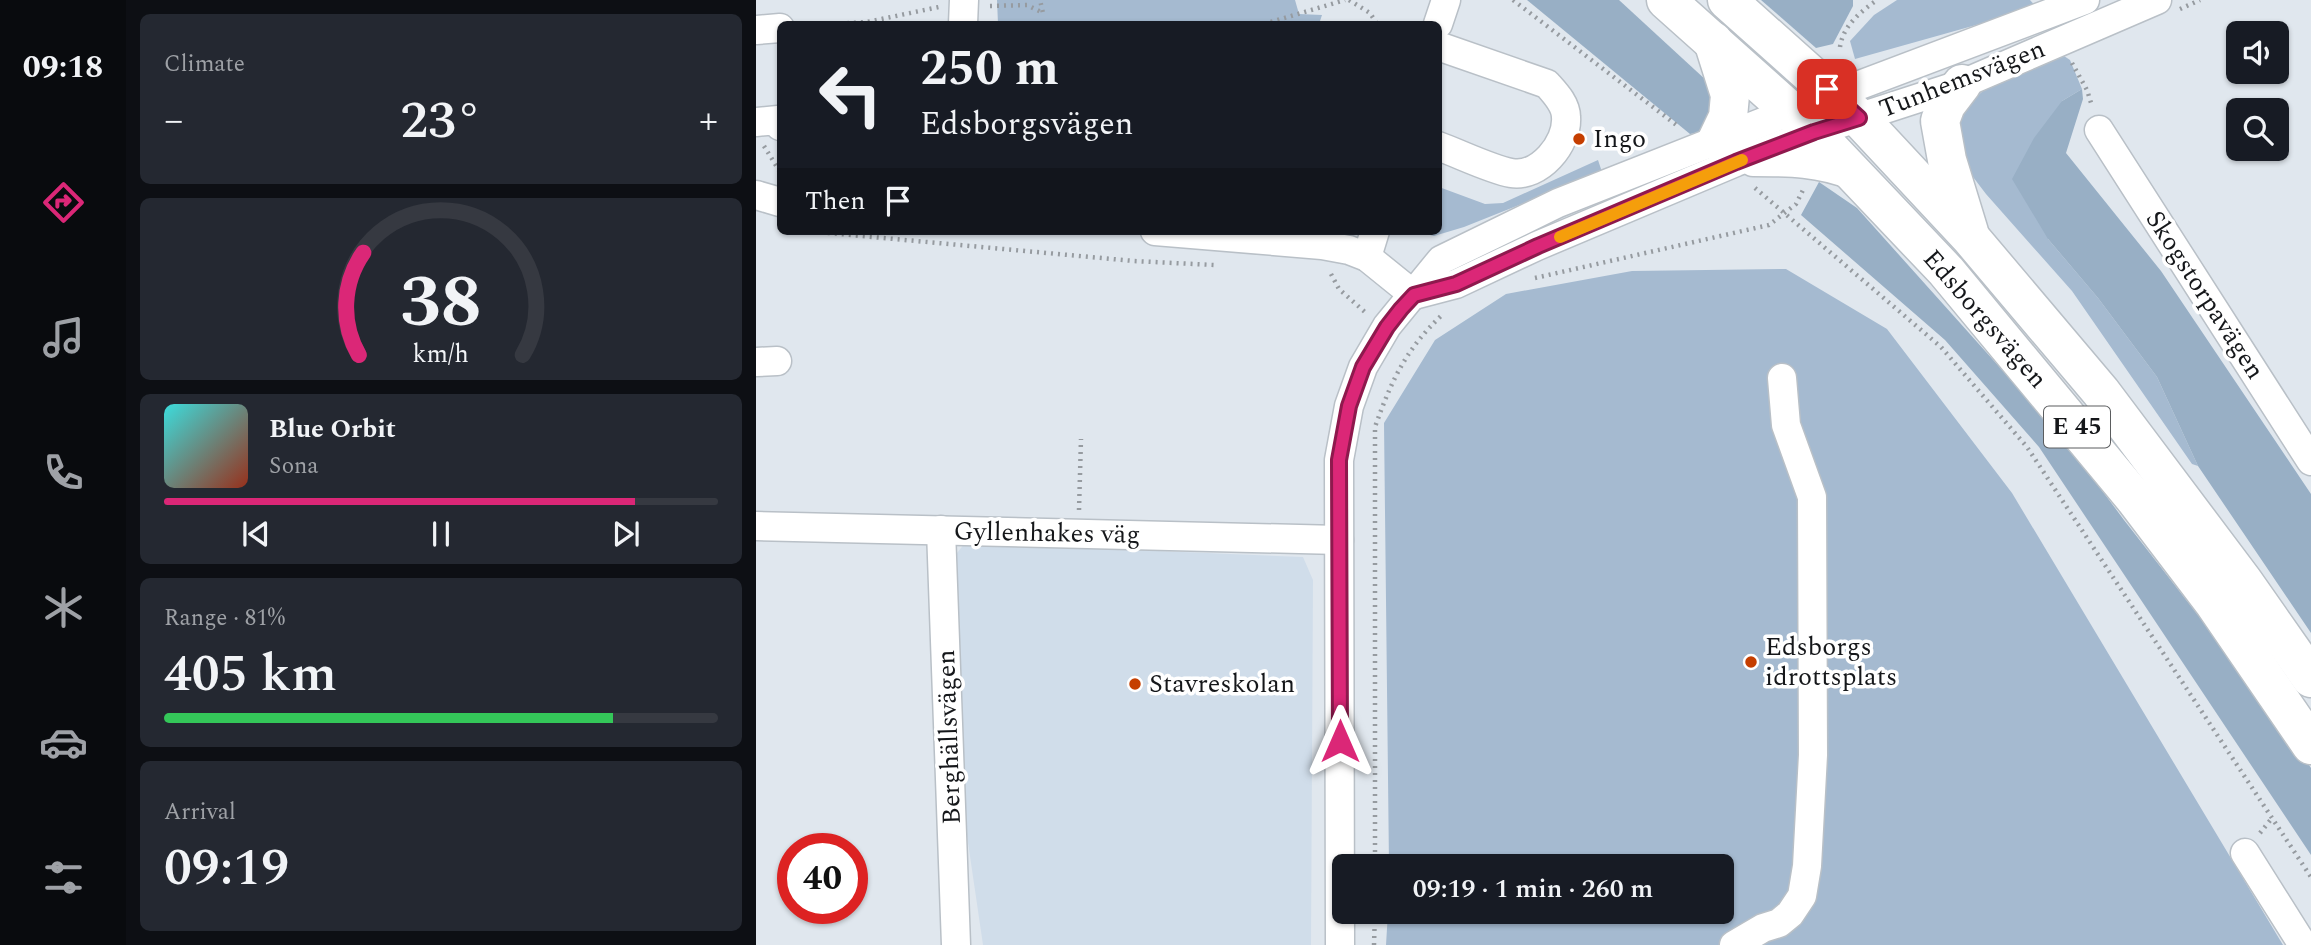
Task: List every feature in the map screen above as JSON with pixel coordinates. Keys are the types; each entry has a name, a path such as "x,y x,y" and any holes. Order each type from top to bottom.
{"highway":[{"name":"Edsborgsvägen","path":"1666,0 1802,121 1946,271 2136,499 2214,603 2311,745"},
{"name":"Edsborgsvägen","path":"1727,0 1846,106 1970,237 2101,393 2243,580 2311,678"},
{"path":"1712,39 1730,95 1728,117 1714,146"},
{"path":"1962,84 1947,105 1940,121 1947,160 1970,237"}],"street":[{"path":"1439,21 1446,0"},
{"name":"Tunhemsvägen","path":"1340,945 1339,460 1349,406 1363,367 1387,327 1441,260 1558,203 1714,146 1846,106 2085,0"},
{"name":"Tunhemsvägen","path":"1846,106 1962,84 2157,0"},
{"path":"756,30 777,28"},
{"path":"1442,47 1547,84 1559,98 1566,116 1554,153 1534,171 1512,173 1442,147"},
{"path":"756,122 777,120"},
{"name":"Skogstorpavägen","path":"2099,130 2311,461"},
{"path":"1714,146 1787,162 1829,167 1860,179"},
{"path":"756,195 777,201"},
{"path":"1206,235 1322,244 1371,244 1414,295"},
{"path":"1734,945 1762,928 1779,923 1790,914 1802,896 1807,866 1813,755 1812,497 1786,425 1782,378"},
{"name":"Gyllenhakes väg","path":"756,526 1339,540"},
{"name":"Berghällsvägen","path":"941,530 957,945"},
{"path":"2245,853 2303,945"}],"path":[{"path":"872,21 946,6 963,10 1027,5 1037,0 1043,13 1027,5"},
{"path":"1274,21 1347,0 1370,13 1375,21"},
{"path":"1513,0 1714,146"},
{"path":"1840,47 1842,34 1861,11 1877,0"},
{"path":"2066,54 2087,90 2099,130"},
{"path":"1522,281 1769,225 1796,204 1804,186"},
{"path":"1755,187 1941,347 2027,447 2311,877"},
{"path":"853,235 1121,260 1224,265"},
{"path":"1321,273 1332,274 1339,289 1367,314 1387,327"},
{"path":"1375,854 1375,426 1389,388 1413,345 1442,315 1453,308"},
{"path":"1079,532 1081,439"},
{"path":"1374,945 1375,924"}],"shaded area":[{"path":"997,0 1295,0 1299,14 1322,15 1320,21 998,21"},
{"path":"1527,0 1619,0 1707,81 1712,107 1702,132 1690,134"},
{"path":"1761,0 1853,0 1853,6 1833,44 1816,48"},
{"path":"1897,0 2030,0 2037,8 1855,59 1850,41 1874,15"},
{"path":"2064,56 2070,60 2082,89 2062,101 2048,239 2098,298 2157,377 2198,466 2192,464 2072,291 1970,173 1959,134 1961,117 1967,105 1992,83"},
{"path":"2082,89 2083,99 2066,153 2161,271 2311,494 2311,633 2198,466 2157,377 2098,298 2048,239 2012,179 2034,138 2062,101"},
{"path":"1598,160 1602,172 1442,234 1442,188 1485,204 1503,203"},
{"path":"1819,182 1857,208 2063,438 2276,715 2311,768 2311,855 2039,447 1945,340 1801,215"},
{"name":"Edsborgs idrottsplats","path":"1786,269 1887,329 2012,493 2283,945 1386,945 1387,924 1734,924 1734,854 1389,854 1384,423 1435,340 1506,294 1632,271"},
{"name":"Stavreskolan","path":"965,543 1303,557 1313,580 1311,945 983,945 960,788 957,553"}],"slow traffic":[{"path":"1560,237 1742,160"}],"place":[{"name":"Ingo","path":"1579,139"},
{"name":"Edsborgs idrottsplats","path":"1751,662"},
{"name":"Stavreskolan","path":"1135,684"}],"route":[{"path":"1340,741 1339,460 1349,406 1363,367 1387,327 1414,295 1456,284 1736,162 1859,118 1827,89"}]}
